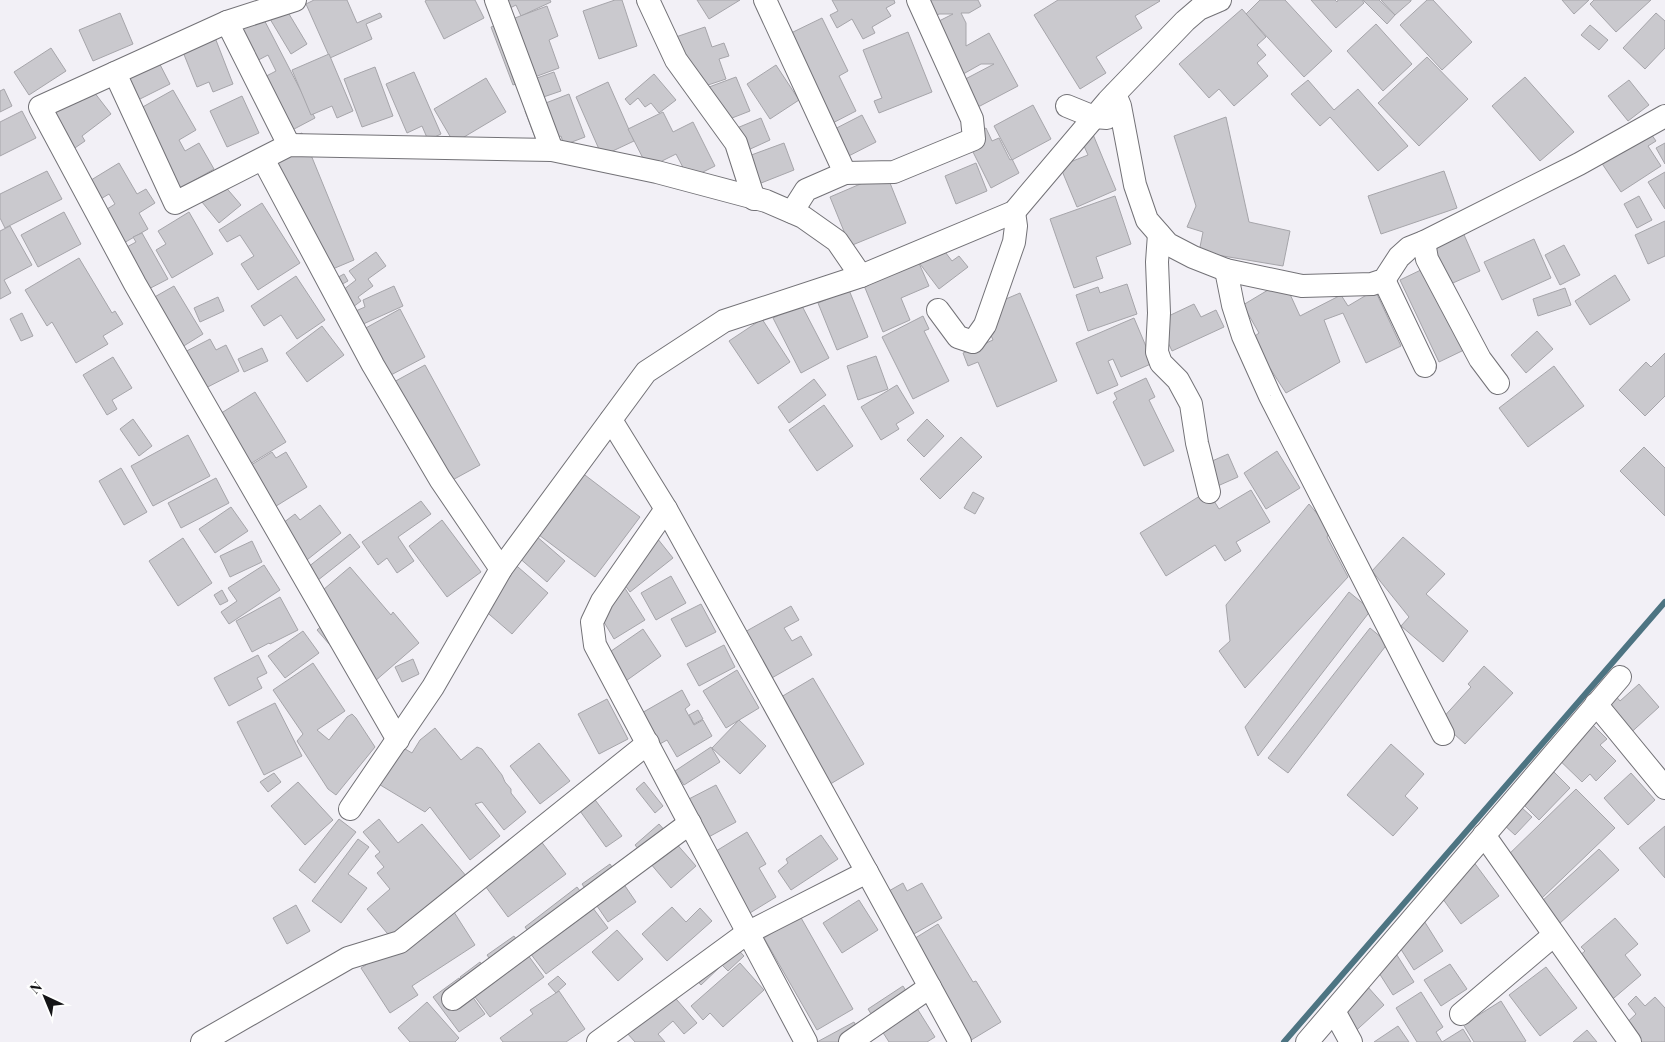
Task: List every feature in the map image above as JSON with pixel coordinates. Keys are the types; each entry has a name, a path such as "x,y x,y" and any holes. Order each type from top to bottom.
{"street":[{"path":"295,0 227,22 40,108 135,284 398,740"},
{"path":"496,0 552,150"},
{"path":"648,0 676,60 736,144 754,198"},
{"path":"765,0 845,173"},
{"path":"792,212 806,190 845,173 894,172 974,139 972,119 918,0"},
{"path":"350,809 433,687 501,569 646,372 724,321 861,276 1014,212 1115,94 1192,15 1199,9 1220,0"},
{"path":"227,22 289,145"},
{"path":"115,73 175,203 289,145 552,150 657,172 766,201 803,217 837,241 861,276"},
{"path":"1115,94 1120,106 1135,185 1147,220 1168,244 1193,257 1226,270 1302,286 1372,284 1384,280 1399,257 1409,248 1579,164 1665,116"},
{"path":"1067,106 1094,117 1122,120"},
{"path":"263,159 374,364 440,479 501,569"},
{"path":"938,310 958,337 973,342 985,325 1014,242 1016,226 1014,212"},
{"path":"1159,234 1157,262 1157,352 1162,363 1178,380 1191,404 1197,444 1209,492"},
{"path":"1424,242 1427,259 1480,359 1498,383"},
{"path":"1226,270 1233,305 1243,336 1270,396 1443,734"},
{"path":"1384,280 1425,366"},
{"path":"611,420 666,509 868,872 960,1042"},
{"path":"666,509 602,601 592,622 595,645 806,1042"},
{"path":"1307,1042 1620,677"},
{"path":"1596,704 1665,788"},
{"path":"202,1042 348,958 400,942 648,743"},
{"path":"453,999 690,823"},
{"path":"1484,835 1630,1042"},
{"path":"598,1042 747,933 868,872"},
{"path":"1461,1014 1554,935"},
{"path":"850,1042 930,987"},
{"path":"1334,1011 1352,1042"}],"building":[{"path":"314,0 347,0 357,23 380,13 382,17 366,24 372,39 330,58 306,4"},
{"path":"475,0 484,18 444,39 425,1"},
{"path":"484,0 550,0 551,2 521,16 516,5 492,17"},
{"path":"615,0 622,0 637,46 599,59 583,11"},
{"path":"697,0 740,0 709,19"},
{"path":"832,0 894,0 895,3 886,8 891,16 872,27 875,33 863,39 852,19 837,28 830,15 838,11"},
{"path":"913,0 978,0 981,6 969,13 961,13 966,23 966,46 989,33 1018,86 980,106 957,107 954,85 994,64 981,64 949,82 921,30 953,14 939,14 925,22"},
{"path":"1058,0 1160,1 1135,16 1142,28 1096,57 1106,73 1080,89 1034,15"},
{"path":"1260,0 1285,0 1332,51 1304,77 1246,14"},
{"path":"1311,0 1335,0 1337,2 1338,0 1362,0 1364,3 1336,28"},
{"path":"1363,0 1379,0 1395,15 1387,24"},
{"path":"1381,0 1411,0 1411,1 1395,15"},
{"path":"1427,0 1433,0 1472,42 1442,70 1400,25"},
{"path":"1562,0 1589,0 1574,14"},
{"path":"1594,0 1651,0 1616,32 1590,4"},
{"path":"547,6 558,36 549,40 559,68 513,85 491,27"},
{"path":"286,9 307,44 291,54 270,19"},
{"path":"1242,9 1266,37 1257,45 1266,55 1257,63 1268,76 1234,106 1219,89 1209,98 1179,64"},
{"path":"259,10 315,118 279,137 251,84 276,71 268,55 247,66 227,27"},
{"path":"120,13 133,44 93,61 79,30"},
{"path":"1656,13 1665,21 1665,48 1645,69 1623,48"},
{"path":"822,18 848,71 839,76 856,111 823,128 789,34"},
{"path":"1376,24 1412,64 1383,91 1347,51"},
{"path":"1590,25 1608,40 1599,50 1581,35"},
{"path":"705,27 712,47 724,43 729,56 719,59 726,79 687,92 670,39"},
{"path":"908,32 932,92 879,113 874,101 882,98 863,50"},
{"path":"214,35 233,84 213,92 209,82 197,87 181,47"},
{"path":"51,48 66,71 29,95 14,72"},
{"path":"153,51 170,84 126,106 109,73"},
{"path":"329,54 353,111 337,118 332,106 311,115 292,70"},
{"path":"1427,57 1468,99 1419,146 1378,103"},
{"path":"776,65 799,100 770,119 747,84"},
{"path":"375,67 393,116 362,127 344,79"},
{"path":"414,72 441,134 428,140 422,126 407,133 386,84"},
{"path":"554,72 561,91 523,104 517,85"},
{"path":"654,74 676,100 659,113 651,103 645,107 638,98 630,105 625,99"},
{"path":"736,77 750,111 714,125 701,90"},
{"path":"1525,77 1574,132 1540,161 1492,106"},
{"path":"486,78 506,112 454,143 434,109"},
{"path":"1308,80 1334,110 1358,89 1408,146 1378,171 1330,117 1320,126 1291,94"},
{"path":"1629,80 1649,105 1628,121 1608,96"},
{"path":"608,82 634,141 602,156 576,97"},
{"path":"87,83 111,114 82,136 85,141 69,152 43,116"},
{"path":"4,89 12,106 0,112 0,91"},
{"path":"173,90 196,130 179,140 185,151 199,143 214,169 176,191 132,113"},
{"path":"569,94 585,137 564,145 561,136 538,145 525,111"},
{"path":"242,96 259,133 227,147 210,111"},
{"path":"1033,105 1051,139 1012,160 994,126"},
{"path":"22,111 36,138 0,156 0,122"},
{"path":"663,112 673,132 693,122 715,166 689,179 676,154 648,168 628,129"},
{"path":"862,115 876,142 837,162 823,135"},
{"path":"1226,117 1249,222 1290,231 1283,266 1199,252 1203,232 1187,227 1196,206 1174,136"},
{"path":"761,118 770,140 735,156 725,133"},
{"path":"986,128 992,141 999,138 1019,173 991,188 966,138"},
{"path":"1649,131 1656,141 1648,146 1661,166 1621,192 1601,162"},
{"path":"1092,132 1116,190 1077,207 1060,166 1088,155 1080,137"},
{"path":"302,133 354,260 316,276 259,151"},
{"path":"784,143 794,170 746,189 735,161"},
{"path":"1665,143 1665,164 1656,148"},
{"path":"119,163 137,194 146,189 155,203 139,213 148,229 110,251 104,211 115,204 109,194 89,206 78,188"},
{"path":"976,163 987,191 956,204 945,176"},
{"path":"47,171 62,199 5,228 0,218 0,194"},
{"path":"1444,171 1457,208 1381,234 1368,196"},
{"path":"1665,172 1665,209 1648,182"},
{"path":"886,173 906,223 850,246 830,197"},
{"path":"223,184 241,205 219,223 202,202"},
{"path":"1115,196 1131,244 1096,257 1103,278 1074,288 1050,219"},
{"path":"1639,196 1652,220 1637,228 1624,204"},
{"path":"262,203 300,263 258,290 241,264 254,256 240,235 227,242 219,230"},
{"path":"64,212 81,244 38,267 21,235"},
{"path":"189,212 213,254 172,278 156,250 166,244 158,231"},
{"path":"1665,221 1665,256 1648,264 1635,235"},
{"path":"10,226 32,265 4,280 11,293 0,299 0,231"},
{"path":"1461,228 1480,271 1437,290 1418,246"},
{"path":"142,233 168,279 139,294 116,253 136,242 133,237"},
{"path":"1534,239 1551,278 1502,300 1484,262"},
{"path":"939,244 952,261 959,256 968,267 939,289 917,260"},
{"path":"1564,245 1580,275 1560,285 1545,255"},
{"path":"376,252 386,266 368,279 373,286 358,297 361,301 345,313 334,297 356,280 349,271"},
{"path":"915,254 929,286 901,298 910,320 883,332 861,278"},
{"path":"79,258 112,313 115,311 123,324 103,336 108,344 76,363 52,322 47,326 25,290"},
{"path":"1425,268 1464,350 1439,362 1400,280"},
{"path":"344,274 348,281 331,290 327,283"},
{"path":"1615,275 1630,300 1590,325 1575,301"},
{"path":"296,276 325,320 297,339 281,315 264,326 251,306"},
{"path":"1127,284 1137,314 1088,331 1076,295 1098,287 1100,293"},
{"path":"174,286 203,334 174,352 144,303"},
{"path":"394,286 403,306 350,330 344,316 365,307 363,300"},
{"path":"1273,287 1289,292 1300,316 1341,295 1348,306 1375,290 1401,346 1366,363 1343,313 1324,320 1340,362 1286,393 1251,339 1259,333 1243,305"},
{"path":"1565,288 1571,305 1538,316 1533,299"},
{"path":"849,290 868,337 837,350 818,303"},
{"path":"1020,293 1057,381 997,407 978,362 968,366 963,353 993,340 980,310"},
{"path":"218,297 224,311 200,322 194,308"},
{"path":"801,304 829,358 801,373 773,318"},
{"path":"1194,304 1201,317 1216,310 1224,327 1172,351 1158,321"},
{"path":"400,309 425,357 389,376 364,329"},
{"path":"22,313 33,336 21,341 10,319"},
{"path":"923,316 929,329 924,331 949,381 913,399 882,337"},
{"path":"1134,318 1153,363 1121,377 1113,359 1108,361 1118,385 1097,394 1076,343"},
{"path":"762,319 790,362 758,384 729,341"},
{"path":"322,326 344,355 307,382 286,353"},
{"path":"1537,331 1553,349 1526,373 1511,355"},
{"path":"210,339 216,350 226,345 239,371 192,395 173,358"},
{"path":"262,348 268,361 244,372 238,359"},
{"path":"1665,353 1665,396 1645,416 1619,390 1646,362 1651,367"},
{"path":"876,356 888,389 858,400 847,366"},
{"path":"113,357 132,388 112,400 117,409 107,415 83,375"},
{"path":"425,365 480,465 447,483 381,389"},
{"path":"1554,366 1584,406 1528,447 1499,408"},
{"path":"1146,378 1155,397 1149,400 1174,451 1144,466 1113,402 1117,399 1114,393"},
{"path":"814,379 826,395 789,423 778,407"},
{"path":"897,385 914,413 896,424 899,429 881,440 861,407"},
{"path":"255,392 286,442 237,472 207,422"},
{"path":"824,405 853,446 817,471 789,430"},
{"path":"133,419 152,446 139,456 120,429"},
{"path":"927,419 944,436 924,457 907,440"},
{"path":"188,435 210,476 153,506 131,466"},
{"path":"961,437 982,457 940,499 920,479"},
{"path":"1644,447 1665,468 1665,516 1620,471"},
{"path":"1277,451 1300,488 1266,509 1244,473"},
{"path":"272,452 276,458 286,452 307,487 260,516 235,475"},
{"path":"1228,454 1238,477 1204,492 1194,469"},
{"path":"121,468 147,512 124,525 99,481"},
{"path":"577,469 640,517 595,577 531,529"},
{"path":"216,478 229,503 181,528 168,503"},
{"path":"1251,490 1270,522 1236,542 1241,551 1225,561 1215,545 1166,576 1140,533 1208,491 1219,509"},
{"path":"973,492 984,498 975,514 964,508"},
{"path":"421,501 431,514 398,537 414,561 397,573 387,558 378,565 362,542"},
{"path":"1309,504 1320,517 1329,533 1327,537 1348,577 1245,688 1219,651 1230,641 1226,605"},
{"path":"320,505 341,533 298,567 271,532 295,514 300,520"},
{"path":"231,507 248,531 215,553 199,529"},
{"path":"442,520 481,572 447,597 409,546"},
{"path":"350,534 360,547 308,588 298,575"},
{"path":"535,535 565,561 547,582 517,556"},
{"path":"1403,537 1445,574 1426,594 1468,631 1443,662 1401,626 1409,617 1372,571"},
{"path":"183,538 212,583 178,606 149,561"},
{"path":"657,538 673,558 630,592 615,572"},
{"path":"252,541 262,562 230,577 220,556"},
{"path":"511,561 548,593 512,634 475,602"},
{"path":"264,565 280,590 229,624 221,612 237,601 228,588"},
{"path":"350,567 391,615 393,612 419,643 367,688 317,630 327,621 310,601"},
{"path":"671,576 686,603 656,620 641,593"},
{"path":"621,582 645,620 614,639 598,612 617,600 610,589"},
{"path":"222,590 228,601 220,605 214,595"},
{"path":"1349,592 1371,610 1258,756 1245,727"},
{"path":"280,597 298,630 252,652 236,621"},
{"path":"701,604 716,632 686,647 671,619"},
{"path":"791,606 799,620 784,628 792,641 801,636 812,655 770,679 743,633"},
{"path":"1370,628 1388,643 1288,773 1268,758"},
{"path":"643,629 661,656 623,683 604,656"},
{"path":"303,631 319,653 285,678 268,656"},
{"path":"724,645 735,667 699,686 687,664"},
{"path":"258,655 267,673 257,678 262,688 229,706 214,678"},
{"path":"413,659 419,674 402,682 395,667"},
{"path":"313,663 345,711 317,730 329,740 347,717 352,714 375,747 336,795 328,789 297,741 303,734 273,690"},
{"path":"1484,666 1513,693 1465,744 1440,721 1471,687 1468,684"},
{"path":"737,670 759,708 726,728 703,691"},
{"path":"813,678 864,764 827,786 776,700"},
{"path":"1639,684 1659,707 1625,738 1593,702 1609,688 1620,701"},
{"path":"682,690 690,705 685,709 694,725 703,720 712,736 677,757 667,740 651,749 633,718"},
{"path":"607,699 628,739 599,754 578,714"},
{"path":"275,703 302,756 264,775 237,722"},
{"path":"698,710 703,719 694,724 689,715"},
{"path":"1585,717 1607,739 1600,745 1616,761 1596,781 1590,774 1582,782 1551,752"},
{"path":"739,720 766,746 740,774 712,748"},
{"path":"435,728 461,760 477,747 482,749 502,775 511,789 511,793 526,812 504,830 482,802 475,804 500,836 470,860 430,807 425,812 377,783 400,746 412,753 420,740"},
{"path":"539,743 570,781 540,804 510,766"},
{"path":"1391,744 1424,774 1405,796 1418,808 1393,836 1347,795"},
{"path":"711,747 720,762 684,785 675,771"},
{"path":"1543,761 1570,788 1539,820 1512,793"},
{"path":"274,773 281,782 268,792 260,782"},
{"path":"1631,773 1655,800 1628,825 1604,798"},
{"path":"298,782 333,820 305,845 271,806"},
{"path":"644,782 663,806 655,813 636,789"},
{"path":"716,785 736,822 705,839 685,801"},
{"path":"1576,789 1615,828 1542,898 1504,859"},
{"path":"590,793 622,836 606,847 575,804"},
{"path":"1510,797 1532,817 1515,835 1503,824"},
{"path":"339,819 356,832 315,883 299,870"},
{"path":"379,819 398,843 422,824 467,877 392,939 367,909 390,889 377,873 384,867 375,856 380,852 363,832"},
{"path":"659,824 696,866 671,888 635,845"},
{"path":"1665,826 1665,878 1639,848"},
{"path":"747,832 766,864 759,868 776,897 745,916 708,856"},
{"path":"821,835 838,859 791,890 778,871 788,863 786,859"},
{"path":"537,836 566,874 508,917 483,883"},
{"path":"358,839 369,847 348,874 367,888 341,923 312,901"},
{"path":"1599,849 1619,870 1560,923 1541,902"},
{"path":"1470,857 1499,896 1461,924 1432,884"},
{"path":"610,864 636,902 608,922 582,884"},
{"path":"903,883 907,891 922,883 942,918 905,939 880,896"},
{"path":"577,887 608,928 546,974 524,945 533,938 525,927"},
{"path":"859,900 878,930 842,953 823,923"},
{"path":"296,905 310,931 287,944 273,918"},
{"path":"672,907 686,922 700,908 712,921 667,961 642,934"},
{"path":"452,909 475,945 412,986 418,995 390,1013 361,968"},
{"path":"800,916 853,1009 817,1030 764,938"},
{"path":"1421,916 1443,951 1414,970 1392,935"},
{"path":"1615,918 1638,944 1625,955 1641,975 1608,1003 1572,962 1585,951 1581,947"},
{"path":"938,924 973,982 976,981 1001,1022 968,1042 904,945"},
{"path":"617,930 643,959 618,981 592,952"},
{"path":"514,936 544,977 490,1017 460,977 480,962 490,976 498,970 487,955"},
{"path":"726,937 744,956 728,971 722,965 701,985 689,971"},
{"path":"1388,941 1414,982 1393,995 1367,954"},
{"path":"740,963 764,990 723,1027 710,1013 703,1020 691,1006"},
{"path":"1450,964 1467,989 1441,1006 1424,980"},
{"path":"1546,967 1577,1008 1540,1036 1509,995"},
{"path":"558,976 566,984 556,993 548,984"},
{"path":"1358,976 1384,1005 1349,1037 1322,1009"},
{"path":"459,978 485,1014 459,1032 433,997"},
{"path":"664,985 697,1023 684,1034 673,1021 658,1034 665,1042 635,1042 619,1024"},
{"path":"903,986 935,1037 927,1042 889,1042 868,1009"},
{"path":"559,991 585,1029 566,1042 503,1042 500,1038 533,1014 530,1010"},
{"path":"1421,992 1443,1027 1436,1032 1442,1042 1417,1042 1396,1008"},
{"path":"1636,996 1645,1006 1655,997 1665,1008 1665,1042 1633,1042 1621,1028 1636,1014 1628,1004"},
{"path":"1501,1001 1526,1041 1474,1042 1458,1016 1472,1008 1477,1016"},
{"path":"427,1002 459,1038 455,1042 410,1042 398,1028"},
{"path":"854,1022 865,1042 817,1042"},
{"path":"1398,1026 1409,1042 1374,1042"},
{"path":"1463,1029 1471,1042 1442,1042"},
{"path":"1587,1030 1597,1042 1573,1042"}],"waterway":[{"path":"1284,1042 1665,602"}]}
